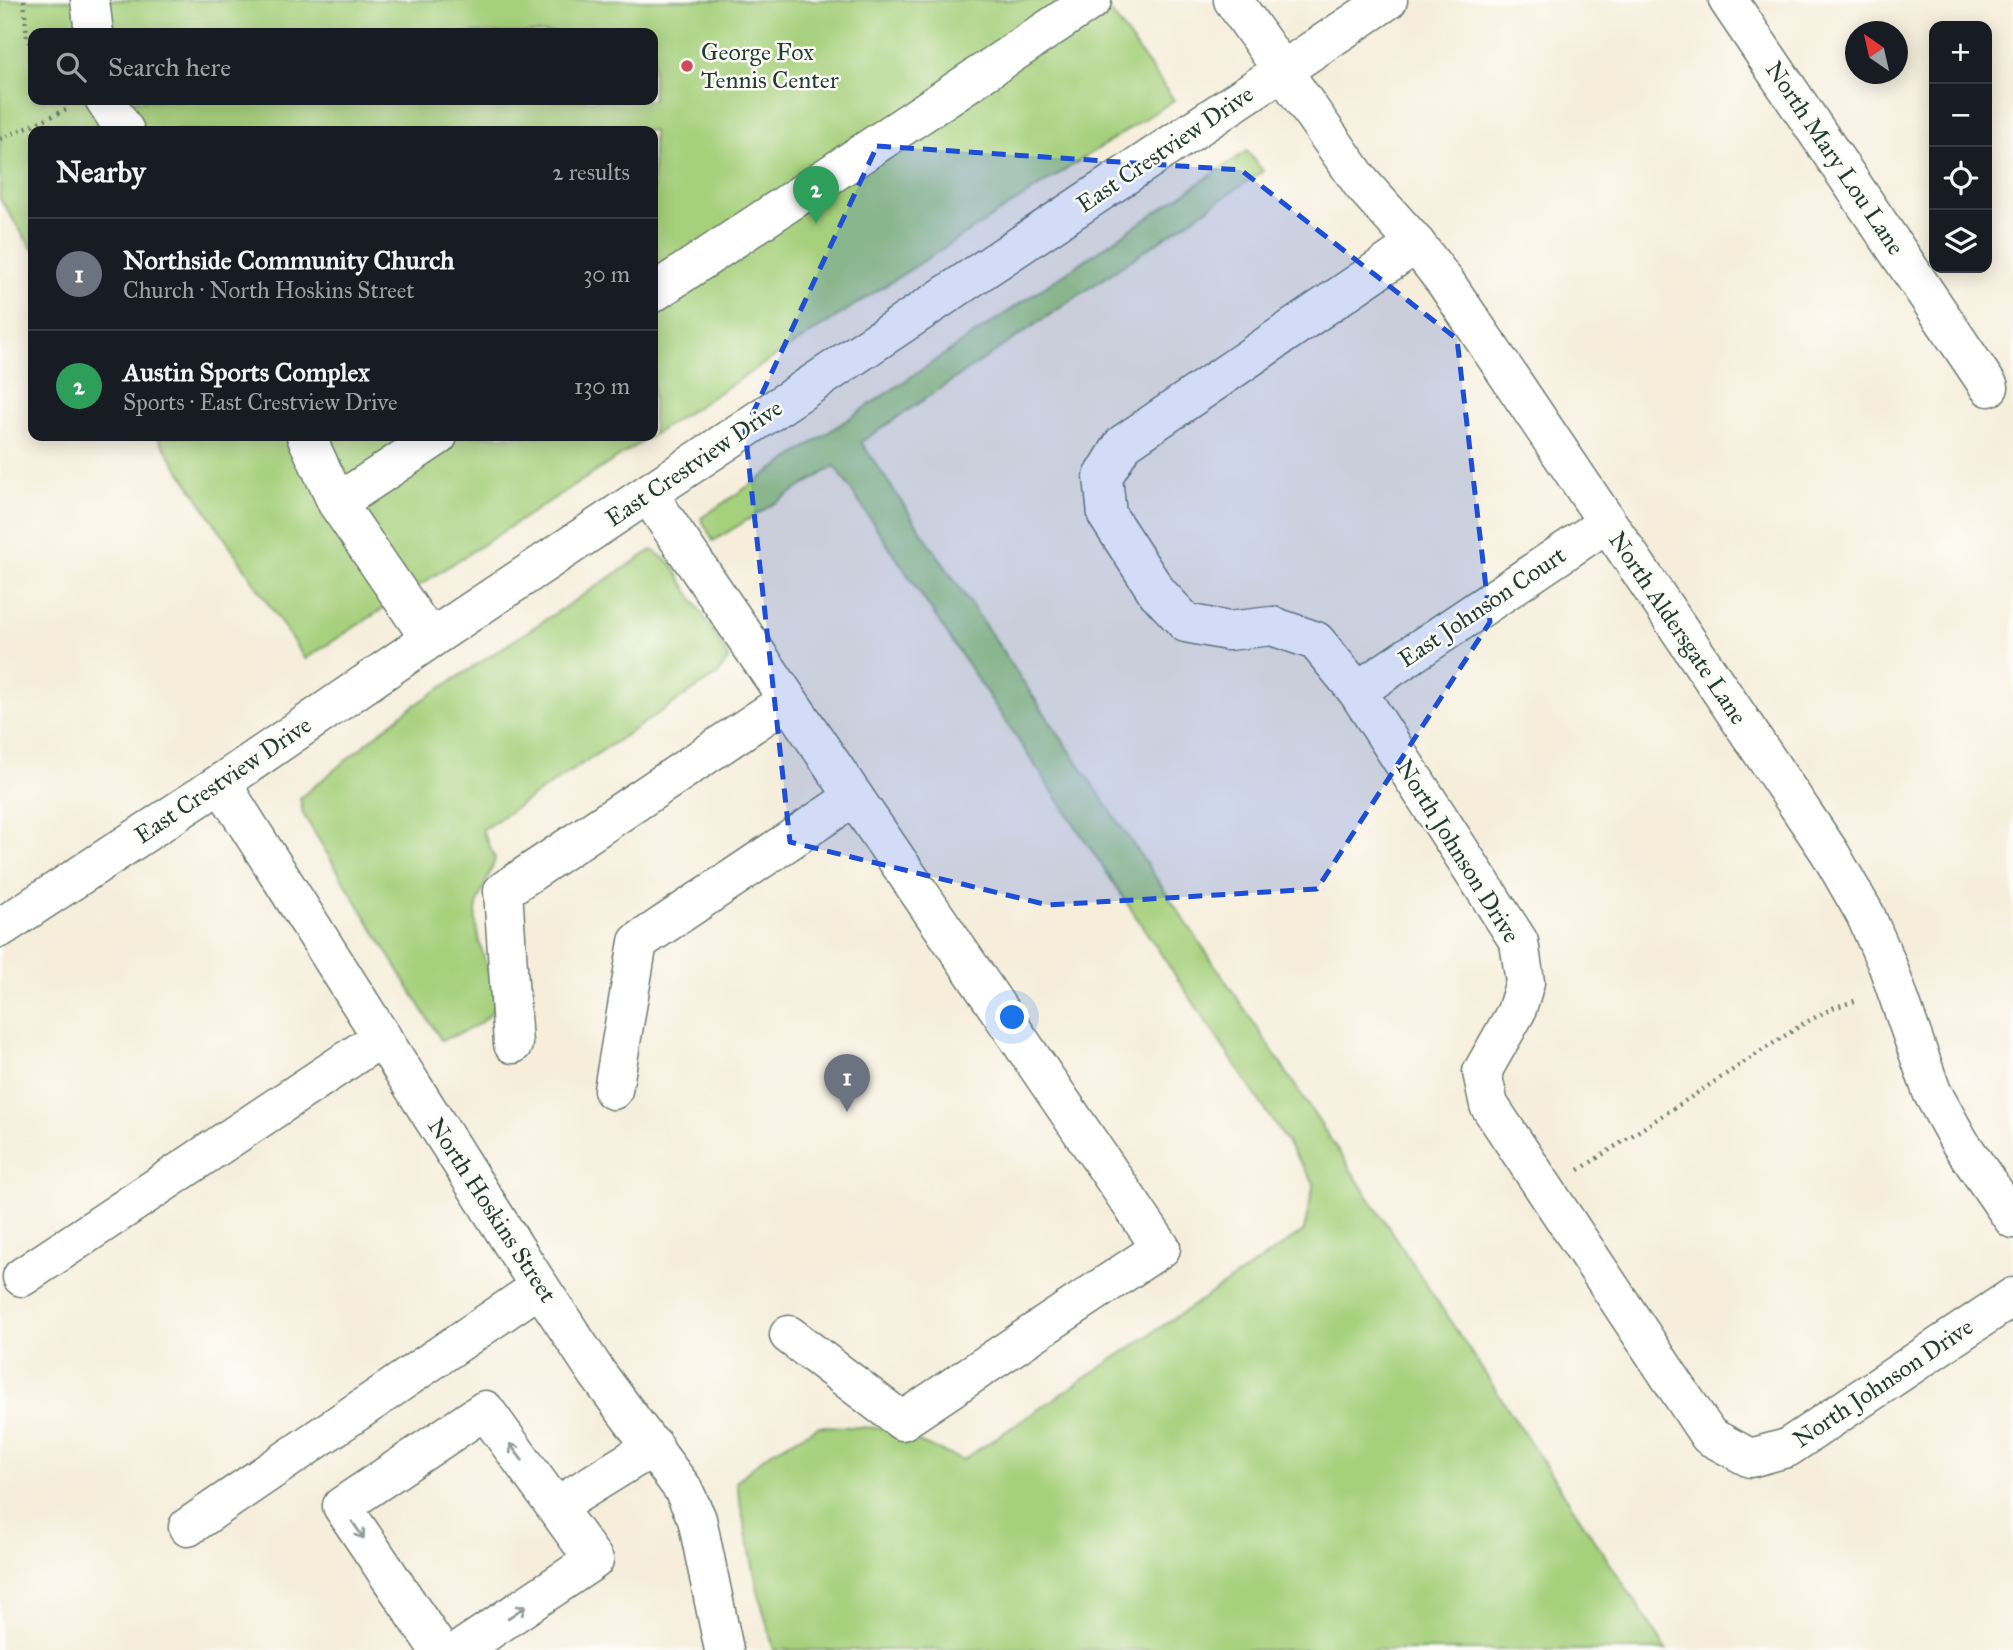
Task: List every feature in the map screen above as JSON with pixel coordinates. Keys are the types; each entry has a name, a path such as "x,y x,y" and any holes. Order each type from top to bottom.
{"street":[{"path":"90,0 93,28"},
{"path":"658,290 1093,0"},
{"name":"North Aldersgate Lane","path":"1233,0 1362,184 1416,244 1830,853 1858,902 1887,964 1932,1091 1959,1141 2013,1219"},
{"name":"East Crestview Drive","path":"0,928 222,783 430,639 1388,0"},
{"name":"North Mary Lou Lane","path":"1728,0 1989,387"},
{"path":"108,105 122,126"},
{"name":"North Johnson Drive","path":"1416,244 1123,444 1103,477 1107,514 1157,592 1186,622 1228,631 1272,626 1315,641 1357,691 1519,942 1525,982 1516,1012 1482,1072 1489,1105 1709,1436 1750,1458 1787,1448 2013,1297"},
{"path":"308,441 337,503 430,639"},
{"path":"337,503 430,441"},
{"path":"648,494 1161,1248 902,1421 789,1335"},
{"name":"East Johnson Court","path":"1357,691 1607,523"},
{"path":"513,1044 503,891 788,700"},
{"name":"North Hoskins Street","path":"222,783 540,1287 597,1373 654,1446 683,1489 697,1519 724,1650"},
{"path":"612,1090 638,942 854,797"},
{"path":"22,1277 382,1038"},
{"path":"188,1527 540,1287"},
{"path":"439,1650 342,1506 485,1410 594,1560 460,1650"},
{"path":"556,1506 654,1446"}],"path":[{"path":"24,0 28,39"},
{"path":"29,126 68,109"},
{"path":"0,139 28,127"},
{"path":"1546,1192 1803,1024 1833,1008 1863,1000"}],"highlighted area":[{"path":"877,146 1241,170 1457,339 1490,622 1317,889 1048,905 790,842 745,430"}],"green space":[{"path":"0,0 1102,0 1174,100 658,432 658,126 28,126 28,242 0,199"},
{"path":"1247,151 1263,171 861,442 1246,1011 1667,1650 774,1650 758,1591 736,1482 765,1456 819,1426 882,1428 963,1460 1304,1231 1314,1183 835,466 713,541 701,518"},
{"path":"160,441 643,441 305,659"},
{"path":"652,550 671,563 729,658 718,674 482,830 495,858 479,898 476,924 495,995 493,1008 485,1019 469,1030 441,1040 303,814 300,798 406,711"}],"place":[{"name":"George Fox Tennis Center","path":"687,66"},
{"name":"Austin Sports Complex","path":"816,224"},
{"name":"Northside Community Church","path":"847,1112"}]}
